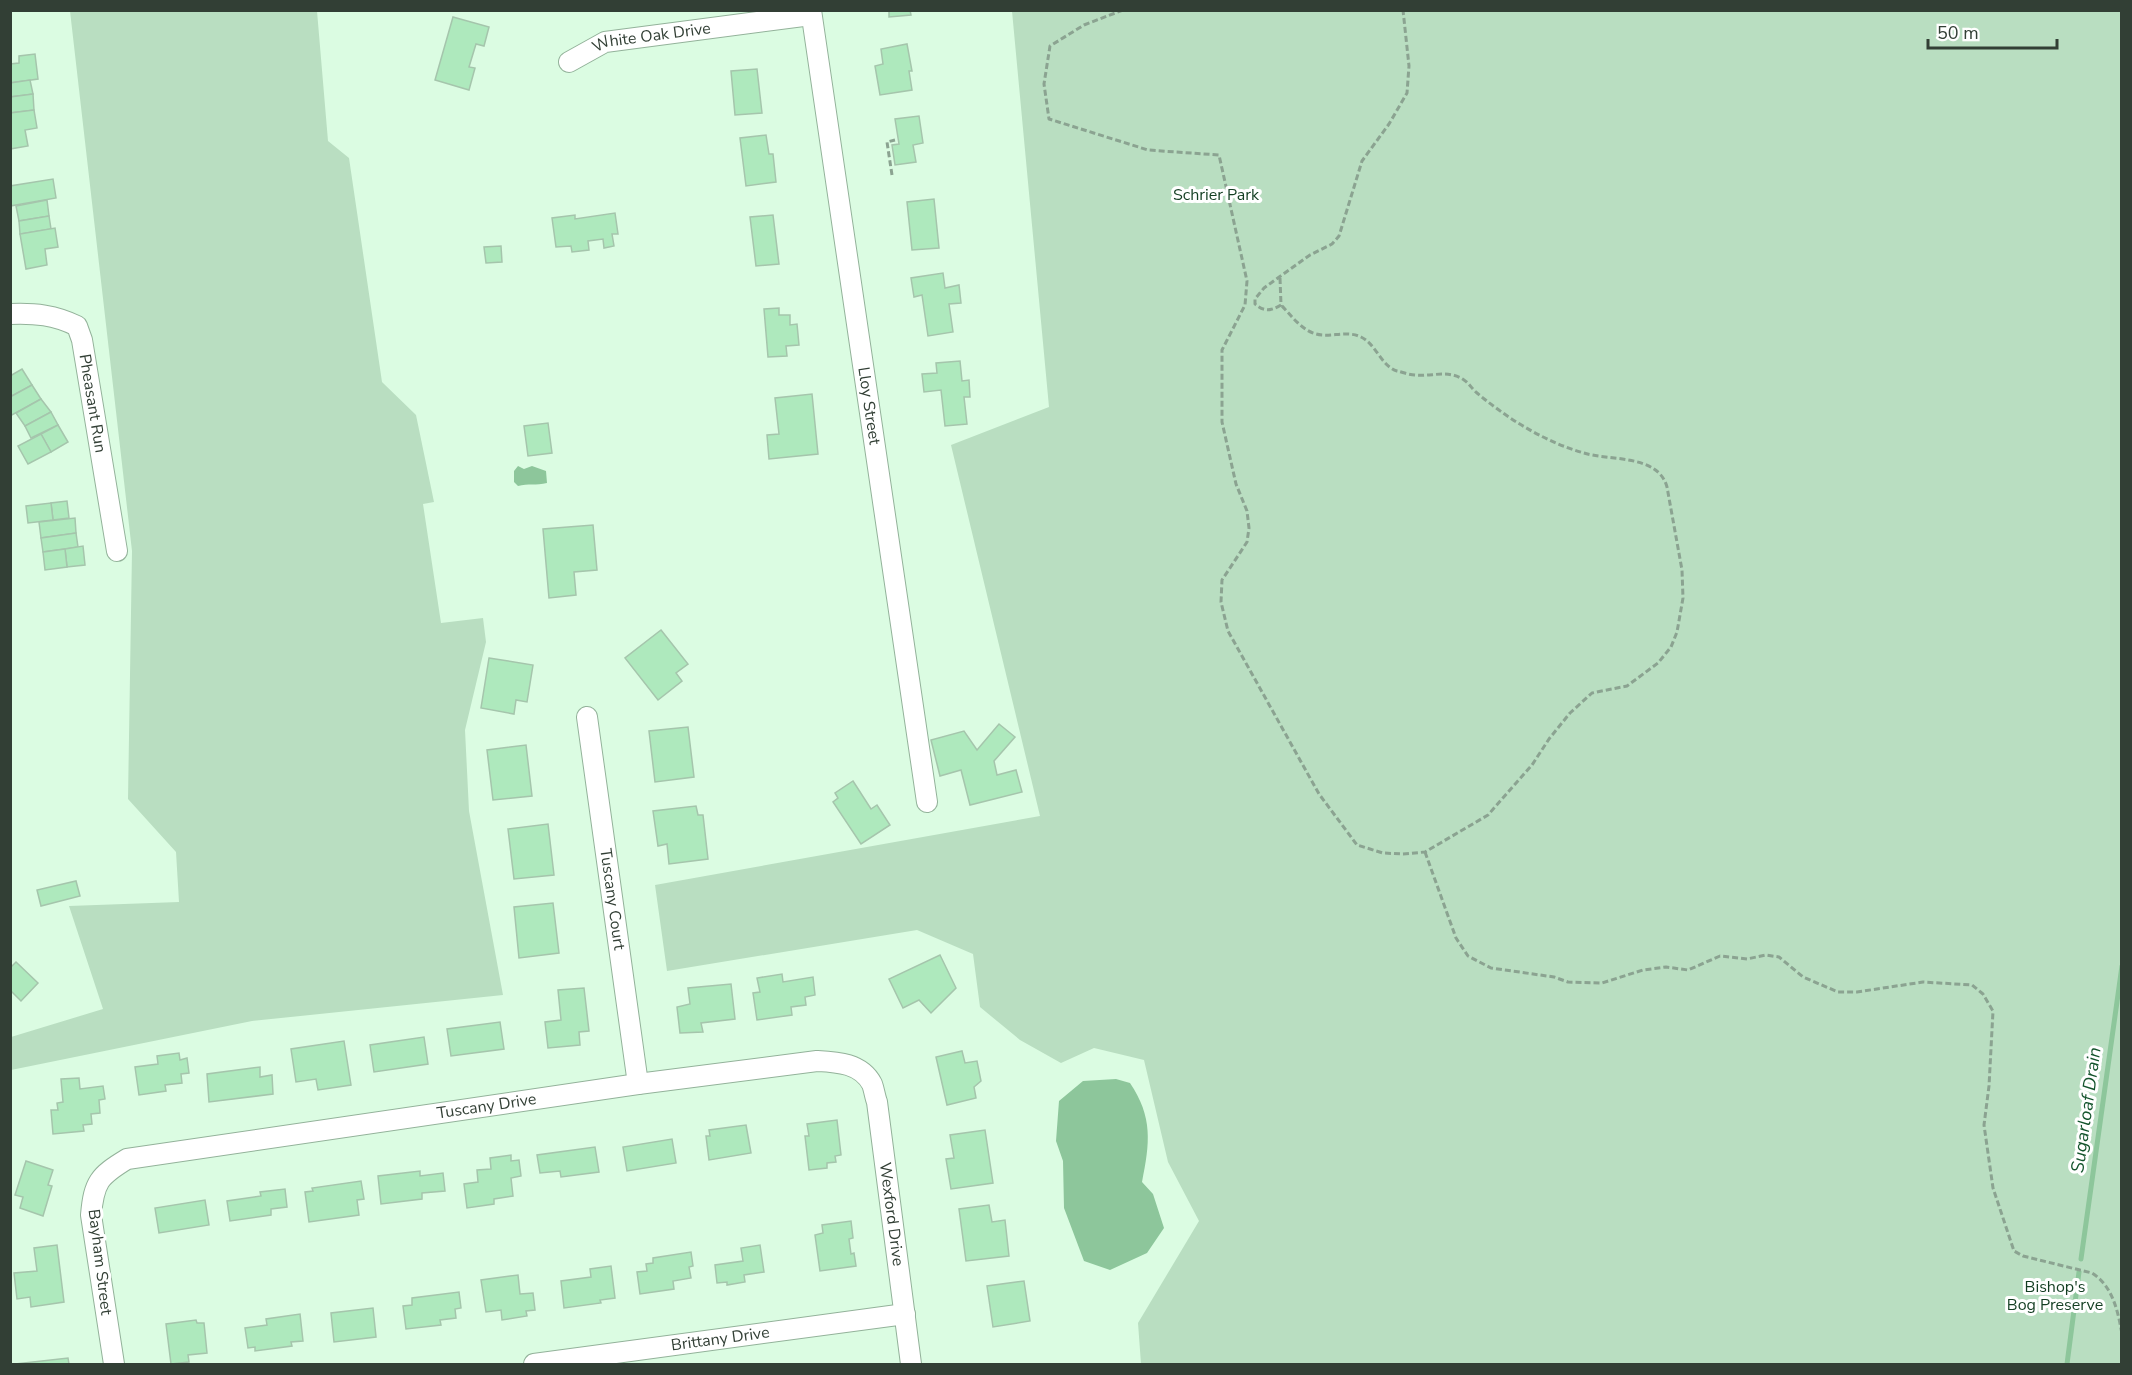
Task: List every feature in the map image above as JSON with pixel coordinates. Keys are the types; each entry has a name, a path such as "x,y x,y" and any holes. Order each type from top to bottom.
{"street":[{"name":"White Oak Drive","path":"569,62 605,42 811,13"},
{"name":"Lloy Street","path":"811,13 927,802"},
{"name":"Pheasant Run","path":"10,314 44,314 66,320 77,326 82,340 117,551"},
{"name":"Tuscany Court","path":"587,717 638,1084"},
{"name":"Tuscany Drive","path":"114,1167 127,1159 156,1154 638,1084 817,1061 841,1062 859,1070"},
{"name":"Wexford Drive","path":"859,1070 872,1084 877,1102 911,1365"},
{"name":"Bayham Street","path":"114,1167 106,1173 93,1191 92,1215 114,1365"},
{"name":"Brittany Drive","path":"534,1365 905,1314"}],"path":[{"path":"1123,10 1084,25 1050,46 1044,84 1048,119 1148,150 1219,155 1247,280 1245,303 1240,318 1222,350 1222,422 1236,484 1250,528 1247,542 1230,564 1222,580 1221,602 1228,631 1319,794 1358,845 1383,853 1425,852 1488,815 1532,765 1549,739 1592,693 1627,686 1658,663 1671,647 1677,632 1683,598 1682,570 1665,477 1650,466 1586,454 1531,430 1510,418 1463,380 1443,373 1415,375 1393,370 1369,342 1360,336 1313,334 1298,323 1281,305 1280,278"},
{"path":"1255,303 1257,294 1310,255 1332,244 1340,236 1362,161 1389,124 1407,93 1408,66 1402,10"},
{"path":"892,175 887,142 895,140"},
{"path":"1245,303 1255,303"},
{"path":"1255,303 1260,309 1266,311 1281,305"},
{"path":"1425,852 1456,938 1468,956 1491,968 1568,982 1602,983 1643,970 1666,967 1688,970 1720,956 1747,959 1766,955 1779,957 1803,977 1838,992 1857,992 1923,982 1972,985 1983,994 1992,1011 1989,1086 1984,1125 1993,1188 2014,1251 2023,1256 2092,1273 2102,1279 2114,1303 2121,1334"}],"green space":[{"path":"70,11 317,11 328,141 349,158 382,382 416,415 434,502 423,504 441,623 483,618 486,642 465,730 469,811 503,995 252,1021 11,1070 11,1037 103,1009 69,906 179,902 176,852 128,799 132,551"},
{"path":"1012,11 2121,11 2121,1364 1141,1364 1138,1323 1199,1221 1168,1162 1144,1060 1094,1048 1061,1063 1020,1040 980,1007 973,954 917,930 667,971 655,885 1040,816 951,445 1049,407"}],"shaded area":[{"path":"518,466 524,469 532,466 546,471 547,483 518,486 514,482 514,471"},
{"path":"1116,1079 1130,1083 1143,1107 1148,1143 1142,1182 1153,1194 1164,1228 1147,1253 1110,1270 1084,1261 1064,1208 1063,1161 1056,1141 1059,1101 1083,1081"}],"building":[{"path":"889,10 910,10 911,15 889,17"},
{"path":"453,17 489,27 484,46 476,44 469,67 475,68 469,90 435,80"},
{"path":"907,44 912,71 909,71 912,90 880,95 875,66 883,64 881,49"},
{"path":"35,54 38,79 10,83 10,64 19,63 19,56"},
{"path":"757,69 762,113 735,115 731,71"},
{"path":"30,80 33,94 10,97 10,83"},
{"path":"33,94 34,110 10,113 10,97"},
{"path":"34,110 37,128 25,130 28,146 10,149 10,113"},
{"path":"919,116 923,143 913,145 916,162 895,165 892,145 899,144 895,119"},
{"path":"766,135 769,154 773,154 776,182 746,186 740,138"},
{"path":"53,179 56,198 10,206 10,186"},
{"path":"934,199 939,248 912,250 907,202"},
{"path":"47,200 49,216 19,221 16,206"},
{"path":"615,213 618,234 612,234 614,246 604,248 603,239 588,241 589,250 572,252 571,246 556,247 552,218 575,215 575,219"},
{"path":"773,215 779,264 756,266 750,217"},
{"path":"49,216 51,229 20,234 19,221"},
{"path":"55,228 58,247 45,249 47,265 26,269 20,234"},
{"path":"501,246 502,262 486,263 484,247"},
{"path":"943,273 945,288 959,285 961,303 949,304 953,332 928,336 922,295 914,297 911,278"},
{"path":"779,308 779,315 790,315 790,325 797,324 799,345 786,346 787,356 768,357 764,309"},
{"path":"960,361 962,381 969,380 970,397 964,397 967,424 945,426 941,390 924,392 922,374 937,373 936,363"},
{"path":"22,369 32,385 10,397 10,376"},
{"path":"32,385 41,399 10,416 10,397"},
{"path":"812,394 818,454 769,459 767,435 779,434 775,398"},
{"path":"41,399 51,412 25,426 16,413"},
{"path":"51,412 58,425 31,438 25,426"},
{"path":"548,423 552,453 528,456 524,426"},
{"path":"58,425 68,442 51,452 41,434"},
{"path":"41,434 51,452 28,464 18,446"},
{"path":"67,501 69,518 53,520 51,503"},
{"path":"51,503 53,520 28,523 26,506"},
{"path":"75,518 76,533 41,538 39,522"},
{"path":"593,525 597,570 574,572 576,595 549,598 543,529"},
{"path":"76,533 78,547 43,552 41,538"},
{"path":"83,546 85,565 67,567 65,549"},
{"path":"65,549 67,567 45,570 43,552"},
{"path":"661,630 688,664 676,673 682,681 658,700 625,658"},
{"path":"489,658 533,665 527,702 516,700 514,714 481,708"},
{"path":"999,724 1015,737 994,761 997,775 1016,770 1022,792 970,805 961,770 940,776 931,740 964,731 977,750"},
{"path":"688,727 694,777 655,782 649,731"},
{"path":"526,745 532,796 493,800 487,750"},
{"path":"853,781 871,809 877,805 890,825 861,844 833,802 838,798 835,793"},
{"path":"696,806 698,815 703,815 708,859 669,864 667,844 658,846 653,811"},
{"path":"548,824 554,875 514,879 508,829"},
{"path":"76,881 80,896 41,906 37,890"},
{"path":"553,903 559,953 519,958 514,907"},
{"path":"940,955 956,988 931,1013 919,1000 903,1008 889,979"},
{"path":"16,962 38,983 21,1001 10,990 10,968"},
{"path":"782,974 783,982 813,977 815,995 805,997 806,1005 791,1007 792,1015 757,1020 753,993 760,992 757,978"},
{"path":"731,984 735,1019 701,1023 703,1032 680,1033 677,1007 690,1004 688,988"},
{"path":"584,988 589,1031 579,1032 580,1045 548,1048 545,1022 561,1020 558,990"},
{"path":"500,1022 504,1049 451,1056 447,1029"},
{"path":"424,1037 428,1064 374,1072 370,1045"},
{"path":"344,1041 351,1085 318,1090 316,1079 296,1082 291,1049"},
{"path":"962,1051 965,1063 977,1061 981,1081 974,1087 976,1098 947,1105 936,1057"},
{"path":"179,1053 180,1060 187,1058 189,1073 181,1074 182,1083 165,1085 166,1091 139,1095 135,1067 158,1064 157,1056"},
{"path":"260,1067 260,1077 272,1075 273,1094 209,1102 207,1074"},
{"path":"79,1078 80,1089 103,1086 105,1099 99,1100 100,1113 91,1114 92,1124 83,1125 84,1131 53,1134 51,1110 58,1110 57,1103 63,1102 61,1079"},
{"path":"837,1120 841,1155 835,1156 836,1162 827,1163 827,1168 809,1170 805,1136 809,1136 807,1124"},
{"path":"746,1125 751,1153 709,1160 706,1136 710,1136 709,1130"},
{"path":"985,1130 993,1183 951,1189 946,1159 954,1158 950,1135"},
{"path":"672,1139 676,1163 627,1171 623,1147"},
{"path":"595,1147 599,1172 561,1177 560,1171 540,1173 537,1155"},
{"path":"511,1155 511,1161 519,1160 521,1176 511,1178 513,1196 494,1199 494,1204 467,1208 464,1184 478,1182 477,1170 491,1169 490,1158"},
{"path":"26,1161 53,1170 48,1185 52,1186 43,1216 20,1208 23,1197 15,1195"},
{"path":"420,1171 420,1176 443,1173 445,1191 422,1193 422,1199 381,1204 378,1176"},
{"path":"361,1181 364,1199 357,1200 359,1215 309,1222 305,1192 313,1191 312,1188"},
{"path":"285,1189 287,1207 271,1209 271,1215 230,1221 227,1201 261,1196 260,1192"},
{"path":"205,1200 209,1225 159,1233 155,1208"},
{"path":"989,1205 992,1222 1005,1220 1009,1256 966,1261 959,1209"},
{"path":"851,1221 853,1238 849,1239 851,1254 854,1253 856,1266 820,1271 815,1235 823,1233 822,1225"},
{"path":"57,1245 64,1302 31,1307 30,1297 17,1299 14,1273 37,1271 34,1248"},
{"path":"760,1245 764,1272 744,1275 745,1282 727,1285 727,1282 717,1283 715,1265 743,1261 741,1248"},
{"path":"691,1252 693,1266 689,1267 691,1278 673,1281 674,1289 640,1294 637,1272 647,1271 646,1264 653,1263 653,1258"},
{"path":"611,1266 615,1298 600,1300 601,1303 564,1308 561,1281 591,1277 590,1269"},
{"path":"518,1275 520,1294 533,1293 535,1310 526,1311 527,1316 502,1320 501,1310 486,1312 481,1280"},
{"path":"1024,1281 1030,1321 993,1327 987,1286"},
{"path":"459,1292 461,1308 455,1309 456,1318 440,1320 441,1325 406,1329 403,1306 412,1305 412,1298"},
{"path":"373,1308 376,1337 334,1342 331,1313"},
{"path":"300,1314 303,1341 291,1342 292,1346 255,1351 255,1347 248,1348 245,1328 267,1325 266,1319"},
{"path":"196,1320 197,1323 204,1323 207,1353 188,1355 189,1362 171,1364 166,1324"},
{"path":"68,1358 69,1364 15,1364"}],"waterway":[{"name":"Sugarloaf Drain","path":"2081,1259 2122,966"},
{"name":"Sugarloaf Drain","path":"2067,1364 2079,1272"}],"park label":[{"name":"Schrier Park","path":"1216,195"},
{"name":"Bishop's Bog Preserve","path":"2055,1296"}]}
